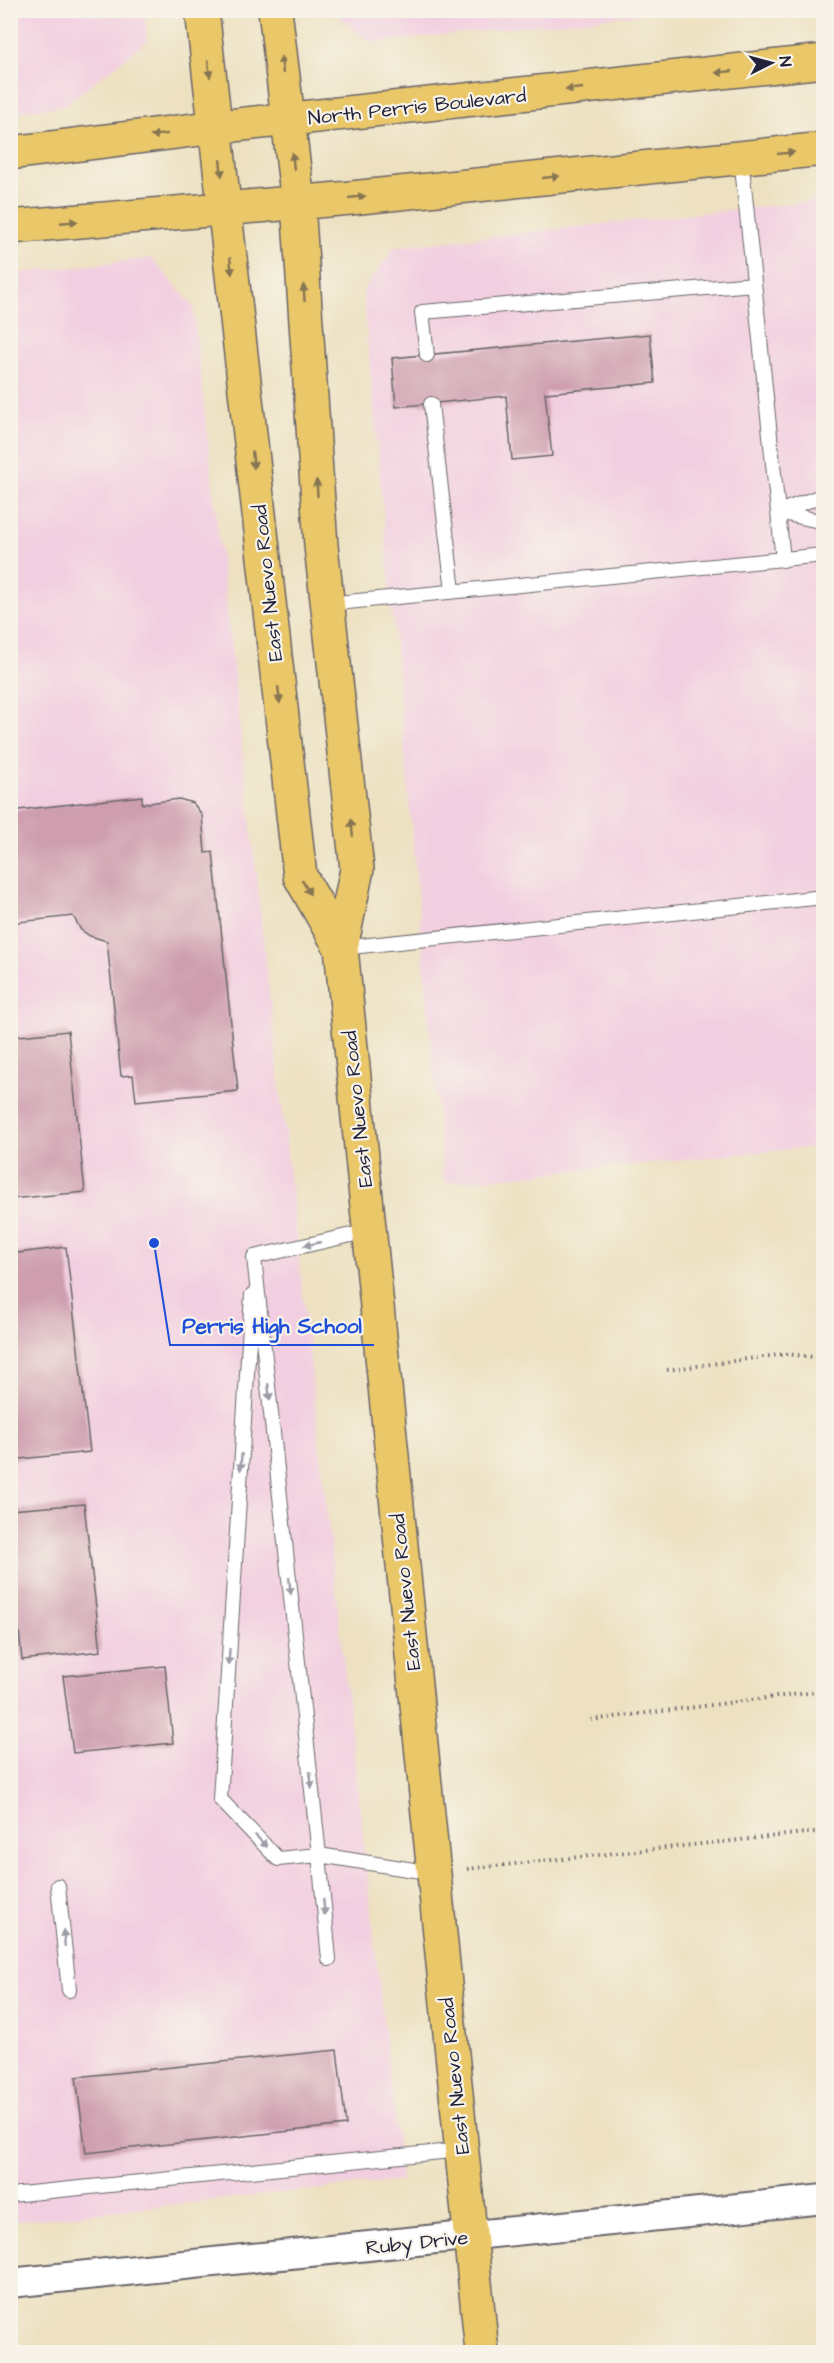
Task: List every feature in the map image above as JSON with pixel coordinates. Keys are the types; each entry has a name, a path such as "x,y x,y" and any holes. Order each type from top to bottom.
{"main road":[{"name":"East Nuevo Road","path":"202,10 300,876 341,948"},
{"name":"East Nuevo Road","path":"275,10 298,202 321,546 357,869 341,948 482,2352"},
{"name":"North Perris Boulevard","path":"10,153 217,127 824,61"},
{"path":"10,227 298,202 824,149"}],"street":[{"name":"Ruby Drive","path":"10,2283 824,2199"}],"lane":[{"path":"741,158 783,560"},
{"path":"427,355 422,312 754,284"},
{"path":"431,404 453,591"},
{"path":"778,512 824,495"},
{"path":"778,512 824,522"},
{"path":"327,604 824,555"},
{"path":"341,948 824,897"},
{"path":"254,1257 369,1231"},
{"path":"254,1257 329,1959"},
{"path":"254,1257 220,1799 279,1859 319,1855 434,1873"},
{"path":"58,1886 69,1990"},
{"path":"10,2195 461,2150"}],"path":[{"path":"667,1370 785,1354 824,1358"},
{"path":"591,1720 824,1691"},
{"path":"434,1873 824,1831"}],"shaded area":[{"path":"11,10 145,11 147,41 63,106 11,112"},
{"path":"333,11 667,11 371,43"},
{"path":"823,200 823,1146 444,1183 363,291 395,247"},
{"path":"151,258 193,306 401,2180 11,2222 10,274"}],"building":[{"path":"650,334 655,383 545,393 552,456 512,460 506,396 396,407 392,358"},
{"path":"142,796 142,804 179,799 193,803 202,815 205,853 213,852 238,1091 136,1101 133,1075 121,1076 107,941 90,936 81,930 73,916 10,923 10,811"},
{"path":"68,1031 85,1192 10,1199 10,1037"},
{"path":"66,1247 90,1452 10,1460 10,1254"},
{"path":"84,1504 101,1651 22,1660 10,1542 10,1510"},
{"path":"165,1666 173,1743 73,1753 63,1676"},
{"path":"337,2050 346,2125 86,2153 76,2077"}],"place":[{"name":"Perris High School","path":"154,1243"}]}
